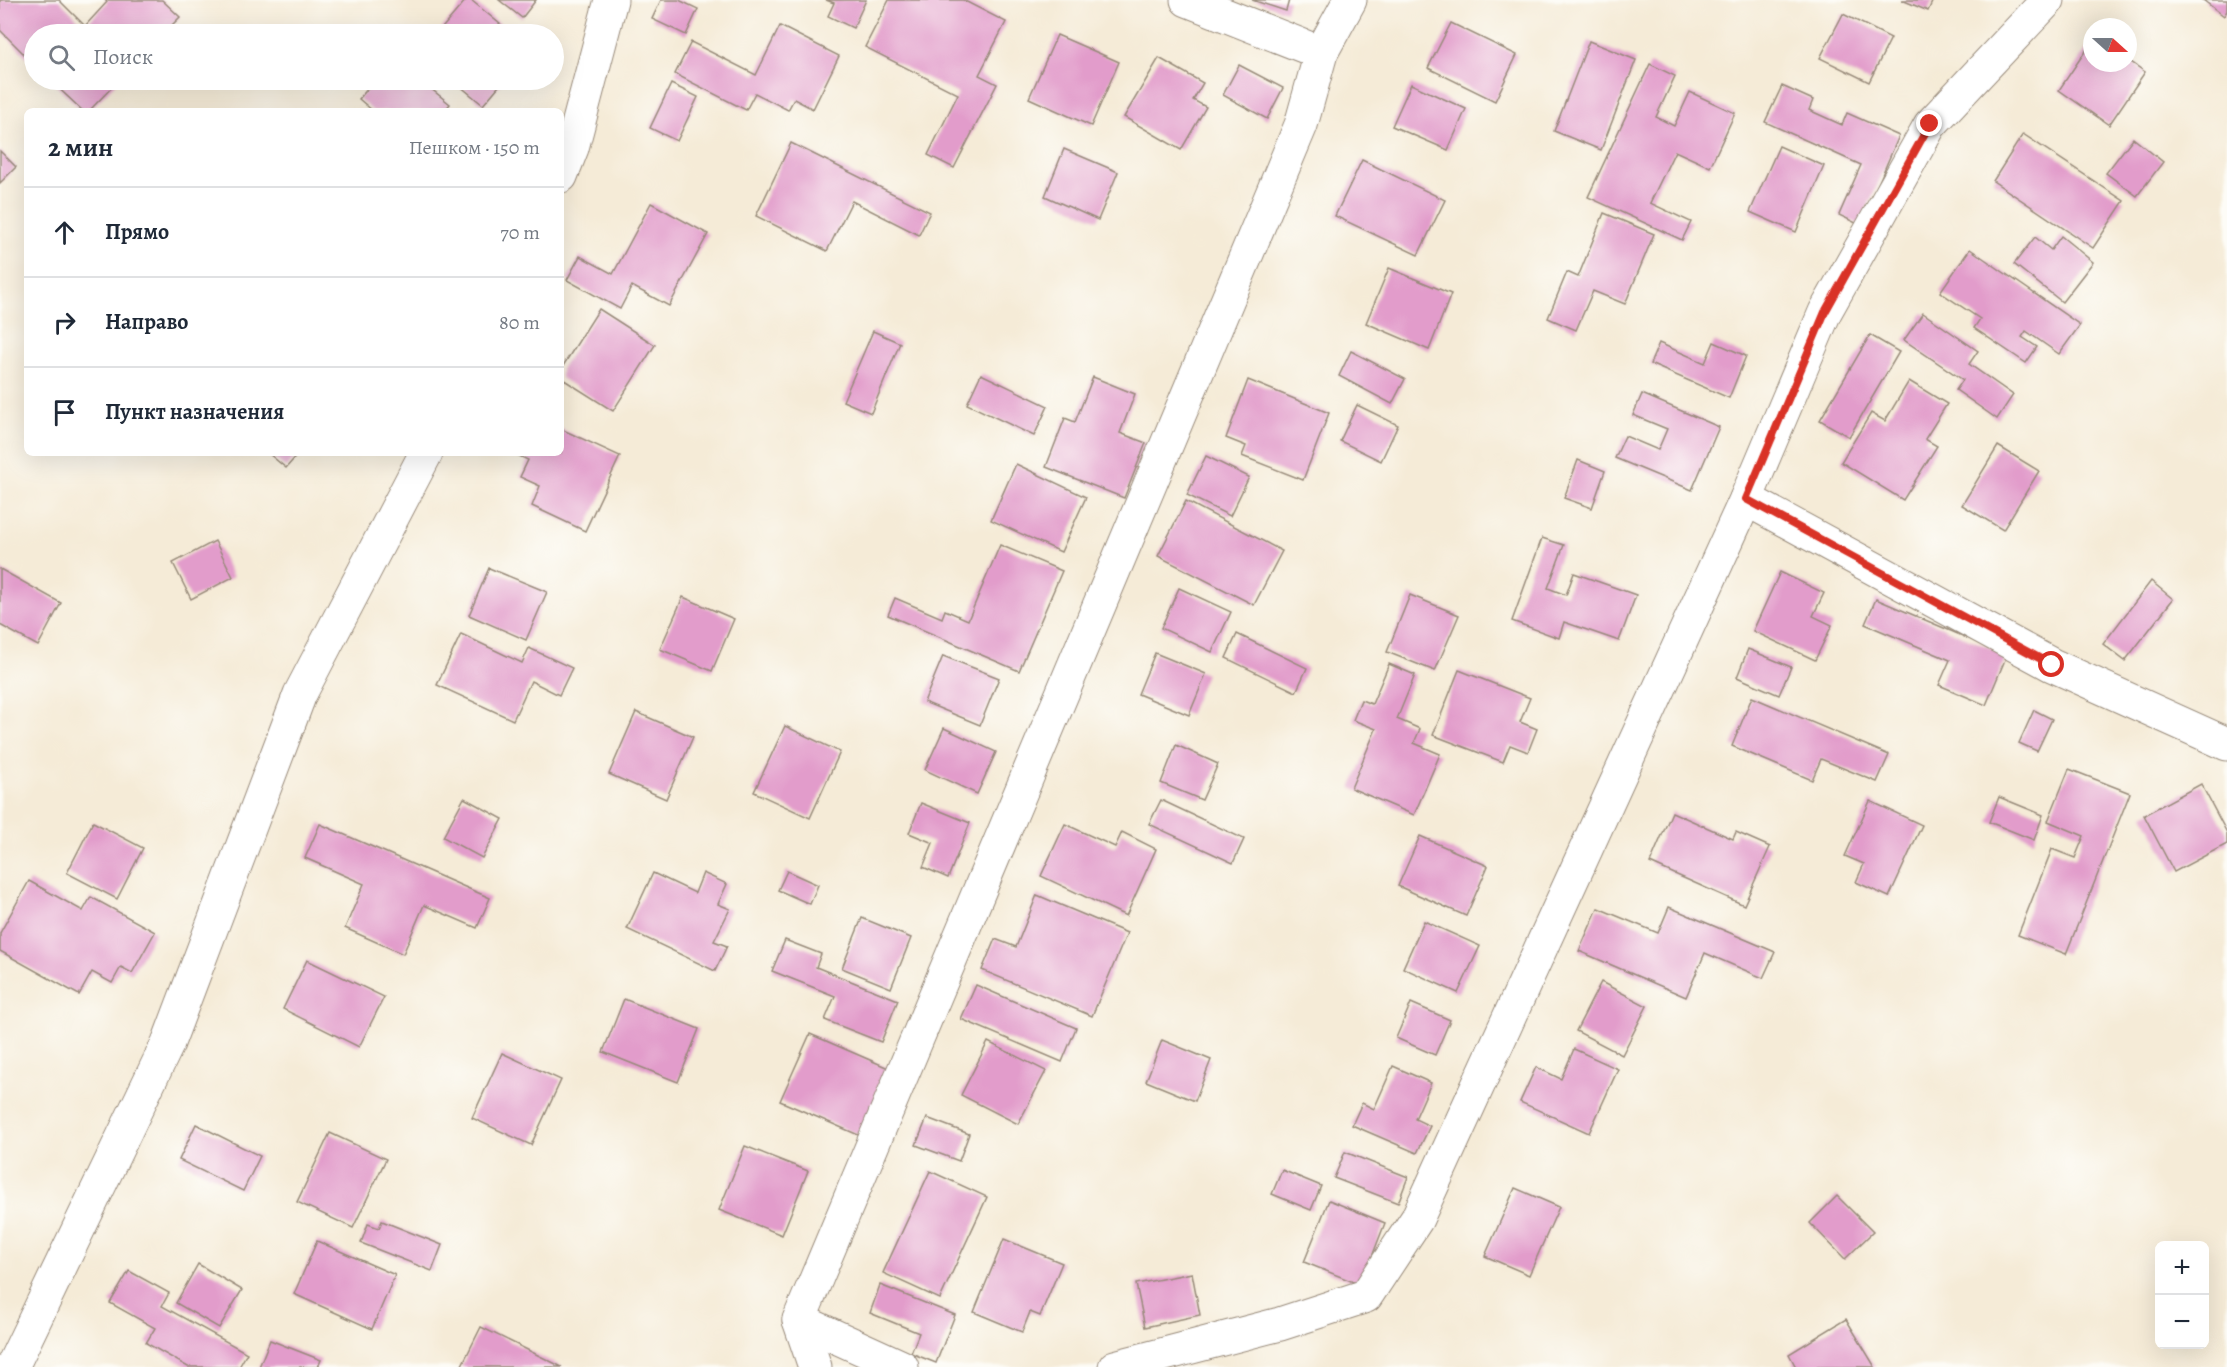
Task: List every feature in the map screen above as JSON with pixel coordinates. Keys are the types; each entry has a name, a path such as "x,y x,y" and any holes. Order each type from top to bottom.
{"street":[{"path":"564,168 572,148 611,0"},
{"path":"1187,0 1321,53"},
{"path":"815,1367 799,1320 1301,125 1321,53 1350,0"},
{"path":"1115,1367 1280,1324 1365,1296 1417,1219 1746,499 1825,312 1930,124 2048,0"},
{"path":"12,1367 168,1043 300,694 424,456"},
{"path":"1746,499 2052,665 2227,744"},
{"path":"799,1320 902,1367"}],"building":[{"path":"0,0 59,0 83,24 24,24 24,54 0,30"},
{"path":"105,0 162,0 180,17 173,24 87,24 107,2"},
{"path":"466,0 471,0 500,24 446,24"},
{"path":"499,0 536,0 522,18"},
{"path":"661,0 679,0 698,9 686,35 652,19"},
{"path":"826,0 866,0 853,28 828,16 834,3"},
{"path":"889,0 963,0 1006,22 979,75 997,84 954,168 928,155 958,94 865,47"},
{"path":"1252,0 1289,0 1286,11"},
{"path":"1902,0 1933,0 1928,11"},
{"path":"2203,0 2227,0 2227,11 2224,16"},
{"path":"1843,14 1891,38 1869,82 1820,58"},
{"path":"1451,23 1517,55 1495,101 1428,68"},
{"path":"780,26 839,56 813,109 794,99 788,110 755,93 746,110 675,74 691,42 756,75"},
{"path":"1057,35 1119,62 1091,126 1029,98"},
{"path":"1589,41 1636,60 1601,150 1554,131"},
{"path":"2083,54 2083,72 2137,72 2137,66 2145,72 2109,125 2059,90"},
{"path":"1159,58 1203,83 1193,100 1206,107 1181,150 1124,117"},
{"path":"1650,64 1675,76 1656,117 1674,126 1690,92 1735,113 1710,167 1675,151 1650,203 1691,222 1682,240 1588,197"},
{"path":"1239,65 1283,88 1267,119 1223,95"},
{"path":"671,84 698,97 677,141 650,128"},
{"path":"1411,84 1466,109 1448,150 1392,126"},
{"path":"1782,86 1813,100 1809,110 1842,125 1847,113 1899,136 1860,225 1839,215 1861,165 1765,122"},
{"path":"61,90 109,90 92,108 80,108"},
{"path":"367,90 432,90 450,104 447,108 370,108 359,99"},
{"path":"465,90 496,90 483,105"},
{"path":"2023,134 2124,201 2093,248 1993,181"},
{"path":"2133,138 2163,162 2137,196 2106,173"},
{"path":"791,143 930,212 919,235 852,201 827,251 756,216"},
{"path":"1779,146 1824,166 1796,232 1750,212"},
{"path":"1064,149 1118,172 1098,220 1045,196"},
{"path":"0,151 16,167 0,183"},
{"path":"1362,160 1445,200 1418,255 1335,216"},
{"path":"651,203 708,234 669,306 632,286 620,309 567,280 580,256 613,274"},
{"path":"1604,213 1654,234 1625,304 1593,291 1576,330 1548,318 1567,272 1578,277"},
{"path":"2061,236 2093,262 2062,302 2014,264 2035,237 2051,250"},
{"path":"1970,249 2080,325 2059,354 2026,331 2022,337 2037,347 2026,363 1974,328 1980,319 1940,292"},
{"path":"1389,268 1451,294 1429,350 1366,323"},
{"path":"599,309 655,345 613,411 564,380 564,364"},
{"path":"1923,313 1978,351 1969,364 2013,395 1997,419 1956,390 1963,380 1904,340"},
{"path":"873,331 900,343 871,413 843,401"},
{"path":"1870,335 1899,352 1849,437 1820,420"},
{"path":"1714,342 1746,356 1729,398 1650,364 1659,343 1705,363"},
{"path":"1351,351 1405,379 1392,404 1339,376"},
{"path":"981,374 1048,406 1034,436 967,404"},
{"path":"1093,377 1135,394 1120,433 1146,443 1124,498 1046,467 1065,418 1075,422"},
{"path":"1248,380 1329,413 1303,480 1242,456 1246,446 1226,438"},
{"path":"1909,381 1947,404 1925,439 1937,446 1903,500 1841,462 1871,413 1885,421"},
{"path":"1642,394 1719,427 1692,490 1615,458 1625,436 1658,450 1667,429 1633,415"},
{"path":"1357,405 1398,425 1381,461 1340,441"},
{"path":"564,430 620,456 585,531 532,506 540,486 520,477 528,460 519,456 564,456"},
{"path":"1998,446 2039,471 2003,530 1962,505"},
{"path":"272,456 296,456 286,468"},
{"path":"1206,456 1249,477 1230,516 1187,495"},
{"path":"1578,460 1605,471 1592,508 1564,498"},
{"path":"1016,464 1086,497 1061,552 991,520"},
{"path":"1186,501 1282,551 1254,605 1158,556"},
{"path":"1542,538 1564,545 1548,588 1566,595 1574,573 1636,595 1619,641 1564,622 1559,638 1512,621"},
{"path":"215,541 233,577 191,599 173,563"},
{"path":"1000,545 1062,571 1019,671 888,615 895,598 942,618 945,610 968,620"},
{"path":"489,568 547,592 526,640 469,615"},
{"path":"0,569 61,603 38,646 0,625"},
{"path":"1780,572 1824,593 1813,616 1832,625 1815,660 1753,631"},
{"path":"2151,581 2173,599 2125,661 2103,644"},
{"path":"1179,588 1231,612 1212,652 1161,628"},
{"path":"1410,595 1459,615 1435,671 1387,652"},
{"path":"683,597 734,619 712,671 660,649"},
{"path":"1876,599 2007,655 1986,705 1939,685 1950,660 1865,624"},
{"path":"461,634 522,663 529,648 572,668 559,695 531,681 513,720 437,685"},
{"path":"1237,634 1307,668 1296,692 1226,658"},
{"path":"1748,649 1791,667 1779,695 1737,677"},
{"path":"1155,653 1206,674 1189,715 1138,694"},
{"path":"943,656 999,678 980,725 924,702"},
{"path":"1389,664 1415,675 1397,719 1420,729 1414,743 1440,754 1414,815 1351,788 1376,729 1353,720 1361,700 1372,704"},
{"path":"1459,670 1530,698 1520,722 1537,729 1528,752 1510,745 1503,762 1433,735"},
{"path":"1752,697 1889,755 1877,782 1821,759 1812,780 1732,746"},
{"path":"2034,710 2052,719 2037,751 2019,743"},
{"path":"636,712 693,737 666,799 609,774"},
{"path":"785,726 840,752 810,818 754,792"},
{"path":"944,728 996,752 977,794 925,770"},
{"path":"1176,745 1218,764 1202,800 1161,783"},
{"path":"2069,769 2130,793 2066,954 2018,935 2052,849 2075,858 2084,836 2048,821"},
{"path":"2201,784 2227,833 2227,844 2174,872 2144,815"},
{"path":"1999,797 2043,815 2034,840 1989,822"},
{"path":"464,798 503,819 482,858 443,837"},
{"path":"1161,800 1244,839 1233,863 1149,824"},
{"path":"1870,801 1922,825 1889,897 1856,882 1864,864 1845,856"},
{"path":"921,803 970,823 948,878 923,867 933,843 909,833"},
{"path":"1672,812 1733,839 1736,832 1770,847 1744,905 1650,863"},
{"path":"93,822 143,848 117,899 67,873"},
{"path":"320,824 490,898 477,928 424,905 403,954 345,928 364,884 305,858"},
{"path":"1065,824 1115,847 1122,832 1156,849 1126,916 1041,876"},
{"path":"1420,836 1488,866 1466,916 1398,886"},
{"path":"787,871 818,885 810,904 778,890"},
{"path":"653,873 695,893 703,873 727,884 718,904 730,909 714,941 727,946 715,971 627,929"},
{"path":"29,881 83,911 91,897 155,932 132,973 121,967 112,983 92,972 79,995 0,951 0,933"},
{"path":"1037,895 1127,933 1092,1016 982,970 995,939 1016,947"},
{"path":"1669,907 1775,952 1763,978 1705,953 1686,997 1579,951 1598,908 1658,933"},
{"path":"862,918 911,938 891,988 842,968"},
{"path":"1424,921 1480,946 1458,993 1403,968"},
{"path":"785,940 821,954 816,967 898,1000 881,1042 825,1020 835,996 772,971"},
{"path":"307,960 384,997 359,1047 283,1009"},
{"path":"1601,982 1647,1006 1622,1055 1576,1031"},
{"path":"976,985 1076,1028 1062,1062 961,1019"},
{"path":"624,999 699,1029 678,1082 603,1052"},
{"path":"1411,1003 1450,1020 1435,1055 1396,1038"},
{"path":"810,1034 893,1070 863,1137 780,1101"},
{"path":"1162,1040 1211,1060 1195,1101 1146,1081"},
{"path":"988,1042 1046,1071 1018,1124 961,1095"},
{"path":"1574,1049 1618,1069 1589,1133 1520,1102 1536,1067 1561,1079"},
{"path":"502,1053 561,1080 531,1145 472,1118"},
{"path":"1393,1066 1431,1083 1415,1119 1430,1126 1417,1153 1352,1125 1362,1103 1374,1109"},
{"path":"927,1118 969,1134 959,1161 916,1145"},
{"path":"196,1124 260,1156 243,1191 179,1160"},
{"path":"330,1133 386,1159 353,1228 297,1202"},
{"path":"745,1146 808,1171 782,1235 719,1210"},
{"path":"1345,1152 1408,1177 1398,1203 1334,1178"},
{"path":"1282,1170 1321,1186 1311,1210 1272,1194"},
{"path":"930,1171 987,1197 940,1299 883,1273"},
{"path":"1515,1188 1559,1207 1529,1275 1485,1256"},
{"path":"1837,1196 1873,1232 1845,1259 1810,1223"},
{"path":"1329,1200 1385,1223 1361,1285 1304,1262"},
{"path":"382,1221 442,1245 432,1271 361,1243 368,1224 379,1228"},
{"path":"1004,1239 1062,1263 1040,1316 1030,1312 1022,1332 974,1312"},
{"path":"317,1241 395,1275 372,1329 294,1294"},
{"path":"198,1264 242,1290 219,1328 176,1303"},
{"path":"129,1271 169,1293 162,1306 247,1353 239,1367 188,1367 146,1343 155,1328 110,1303"},
{"path":"1192,1273 1200,1315 1145,1327 1136,1284"},
{"path":"880,1285 955,1315 936,1363 911,1353 919,1333 870,1313"},
{"path":"1846,1319 1875,1367 1796,1367 1789,1354"},
{"path":"481,1327 562,1367 461,1367"},
{"path":"270,1340 321,1360 318,1367 259,1367"}],"route":[{"path":"1930,124 1825,312 1746,499 2052,665"}]}
